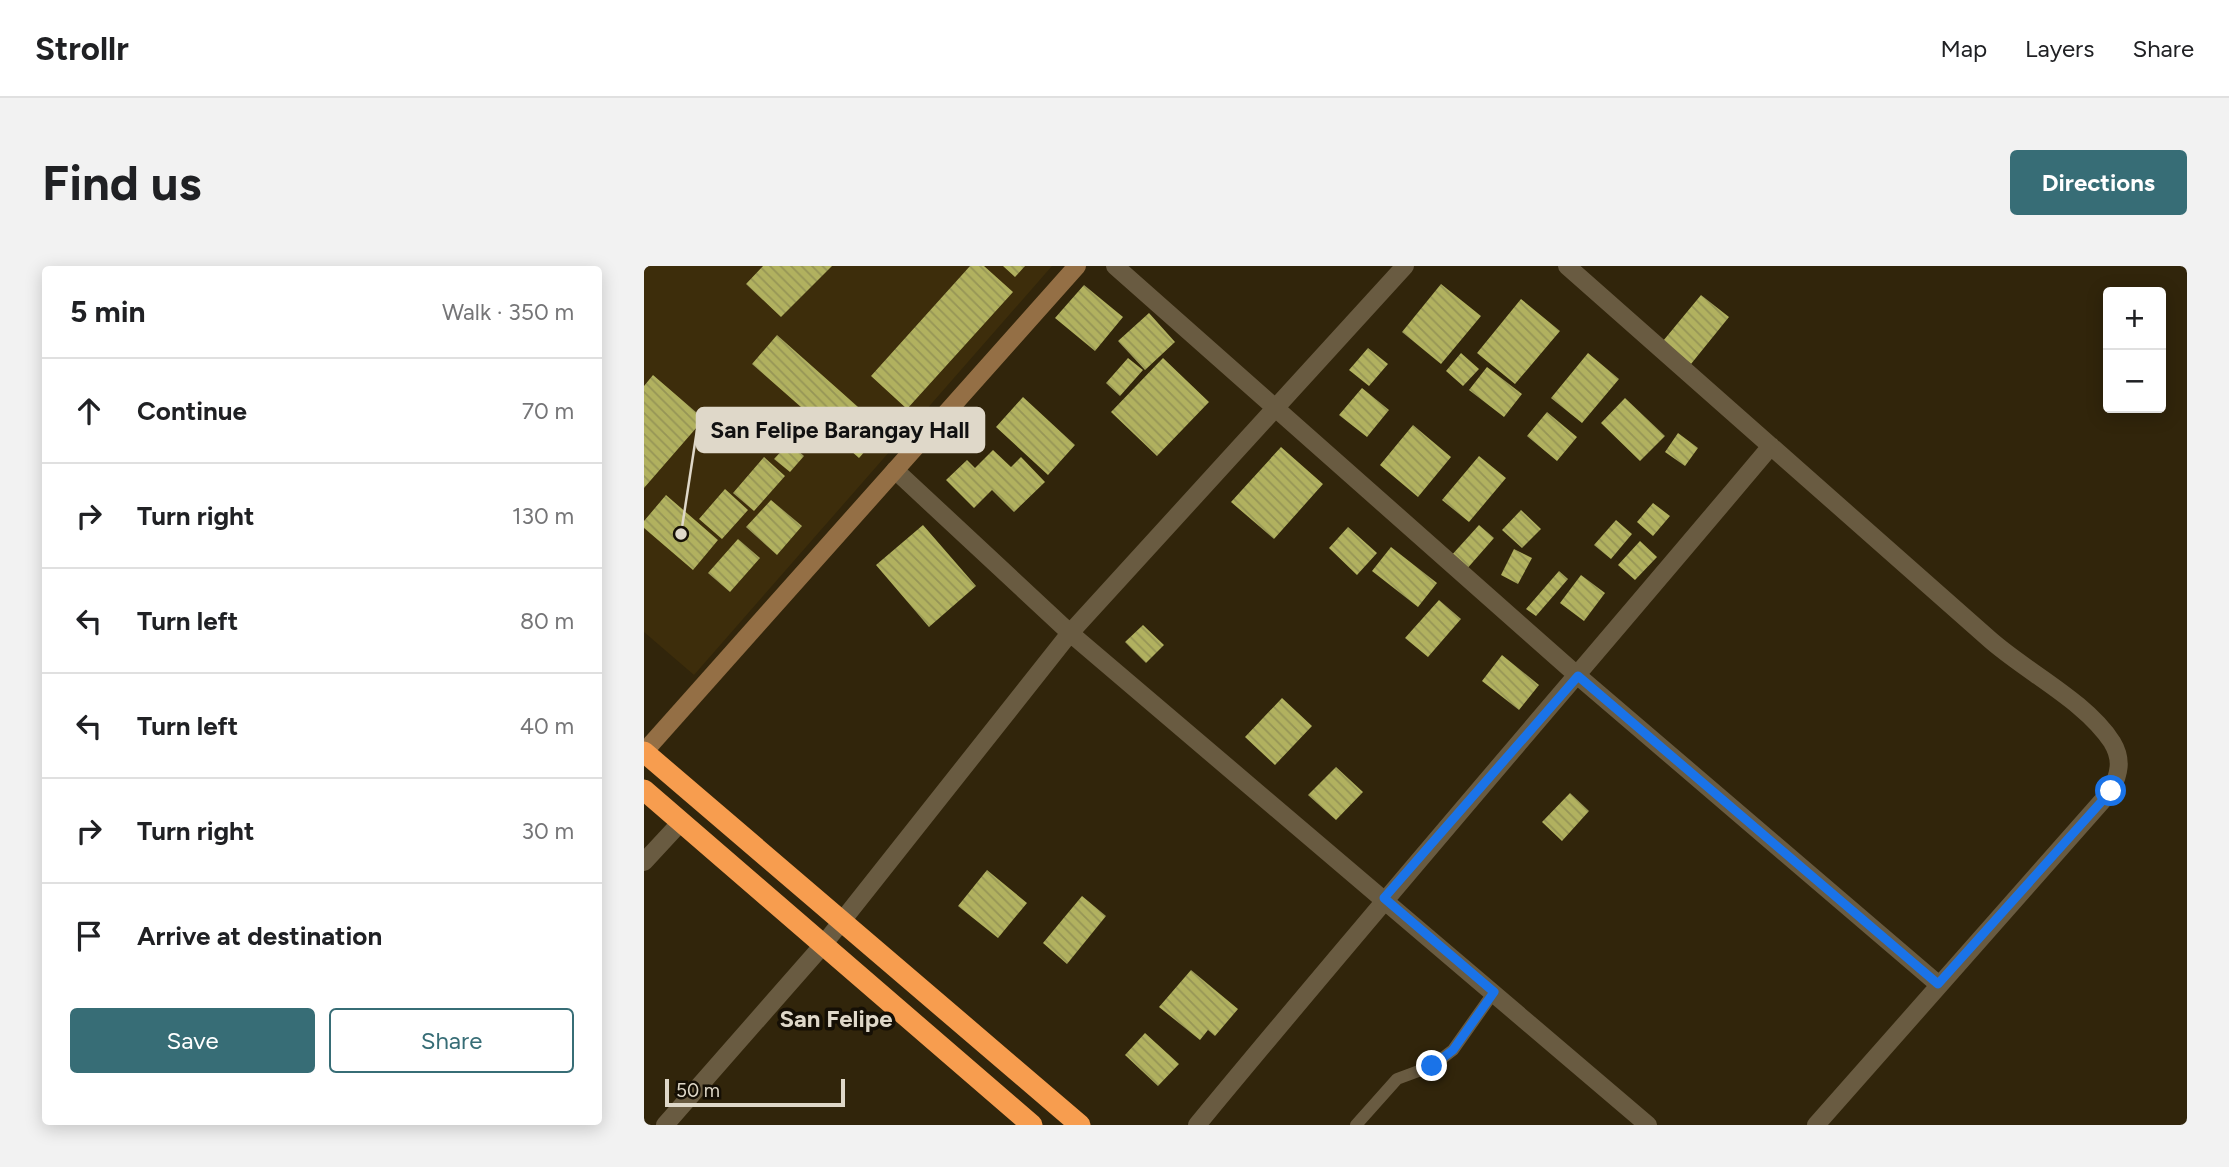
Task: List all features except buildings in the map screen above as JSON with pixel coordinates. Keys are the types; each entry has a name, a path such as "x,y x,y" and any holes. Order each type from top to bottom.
{"highway":[{"path":"644,752 1080,1125"},
{"path":"644,790 1032,1125"}],"street":[{"path":"644,752 1077,266"},
{"path":"1115,266 1578,676 1938,984"},
{"path":"665,1125 842,922 1070,633 1405,266"},
{"path":"1567,266 1994,644 2088,715 2112,742 2118,756 2120,772 2111,791 1816,1125"},
{"path":"1197,1125 1384,898 1578,676 1771,446"},
{"path":"895,470 1070,633 1648,1125"},
{"path":"644,862 681,822"}],"lane":[{"path":"1356,1125 1397,1079 1432,1066 1453,1050 1494,992"}],"shaded area":[{"path":"644,266 1052,266 694,675 644,632"}],"place":[{"name":"San Felipe Barangay Hall","path":"681,534"}],"district":[{"name":"San Felipe","path":"836,1019"}],"route":[{"path":"1432,1066 1453,1050 1494,992 1384,898 1578,676 1938,984 2111,791"}]}
